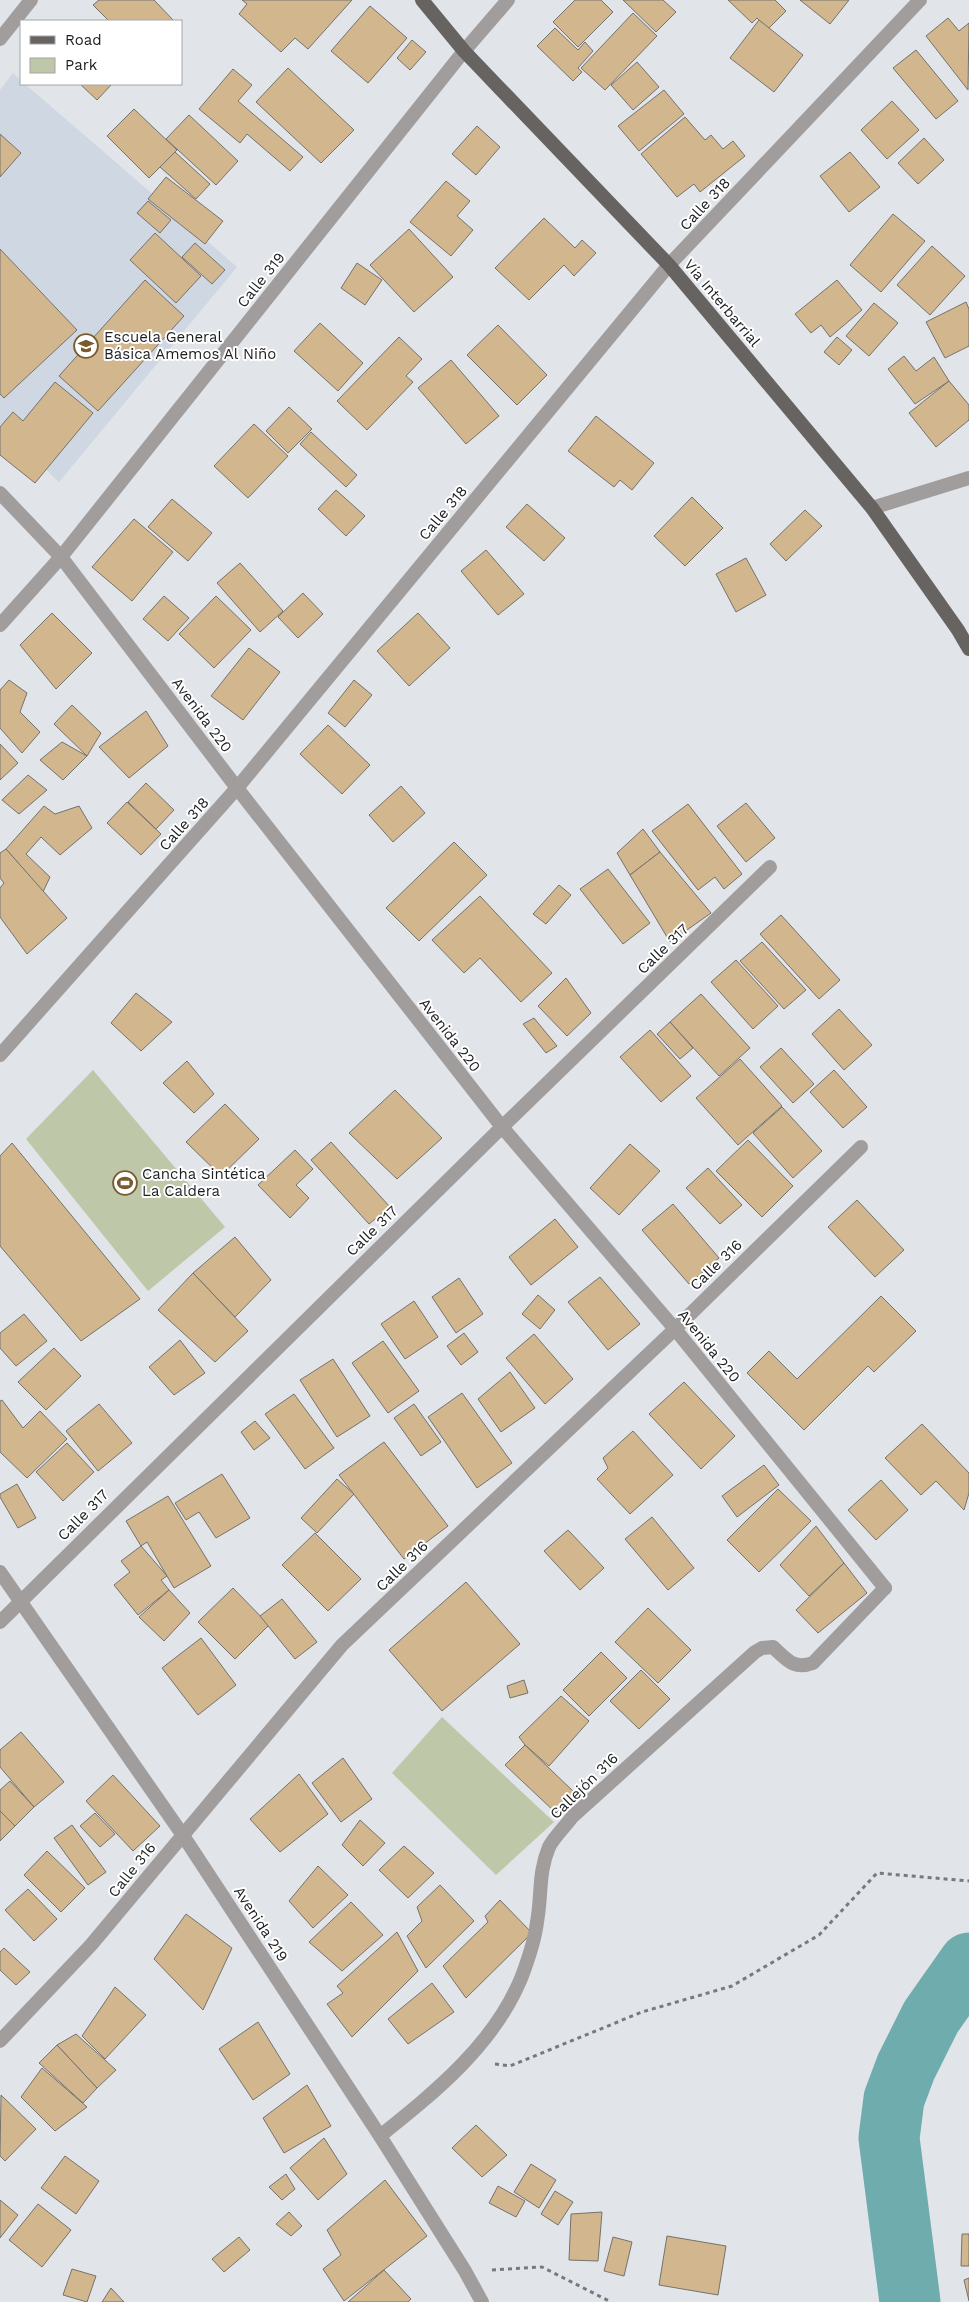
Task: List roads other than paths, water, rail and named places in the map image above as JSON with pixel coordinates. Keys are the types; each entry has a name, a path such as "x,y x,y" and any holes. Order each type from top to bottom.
{"main road":[{"name":"Vía Interbarrial","path":"422,0 464,50 669,266 872,508 958,630 969,649"}],"street":[{"path":"0,39 31,0"},
{"name":"Calle 319","path":"0,625 61,557 464,50 508,0"},
{"name":"Calle 318","path":"0,1055 237,788 669,266 920,0"},
{"path":"872,508 969,478"},
{"name":"Avenida 220","path":"0,493 61,557 237,788 502,1127 675,1328 884,1588"},
{"name":"Calle 317","path":"0,1622 85,1536 502,1127 770,867"},
{"name":"Calle 316","path":"0,2040 91,1945 342,1645 675,1328 860,1147"},
{"name":"Avenida 219","path":"0,1572 182,1834 380,2136 465,2271 482,2302"},
{"name":"Callejón 316","path":"380,2136 427,2098 467,2059 498,2021 522,1976 537,1922 540,1872 550,1846 572,1817 755,1652 762,1648 773,1647 792,1664 803,1667 813,1663 884,1588"}],"waterway":[{"path":"910,2302 889,2138 894,2099 906,2067 931,2017 969,1963"}],"place":[{"name":"Escuela General Básica Amemos Al Niño","path":"86,346"},
{"name":"Cancha Sintética La Caldera","path":"125,1183"}]}
